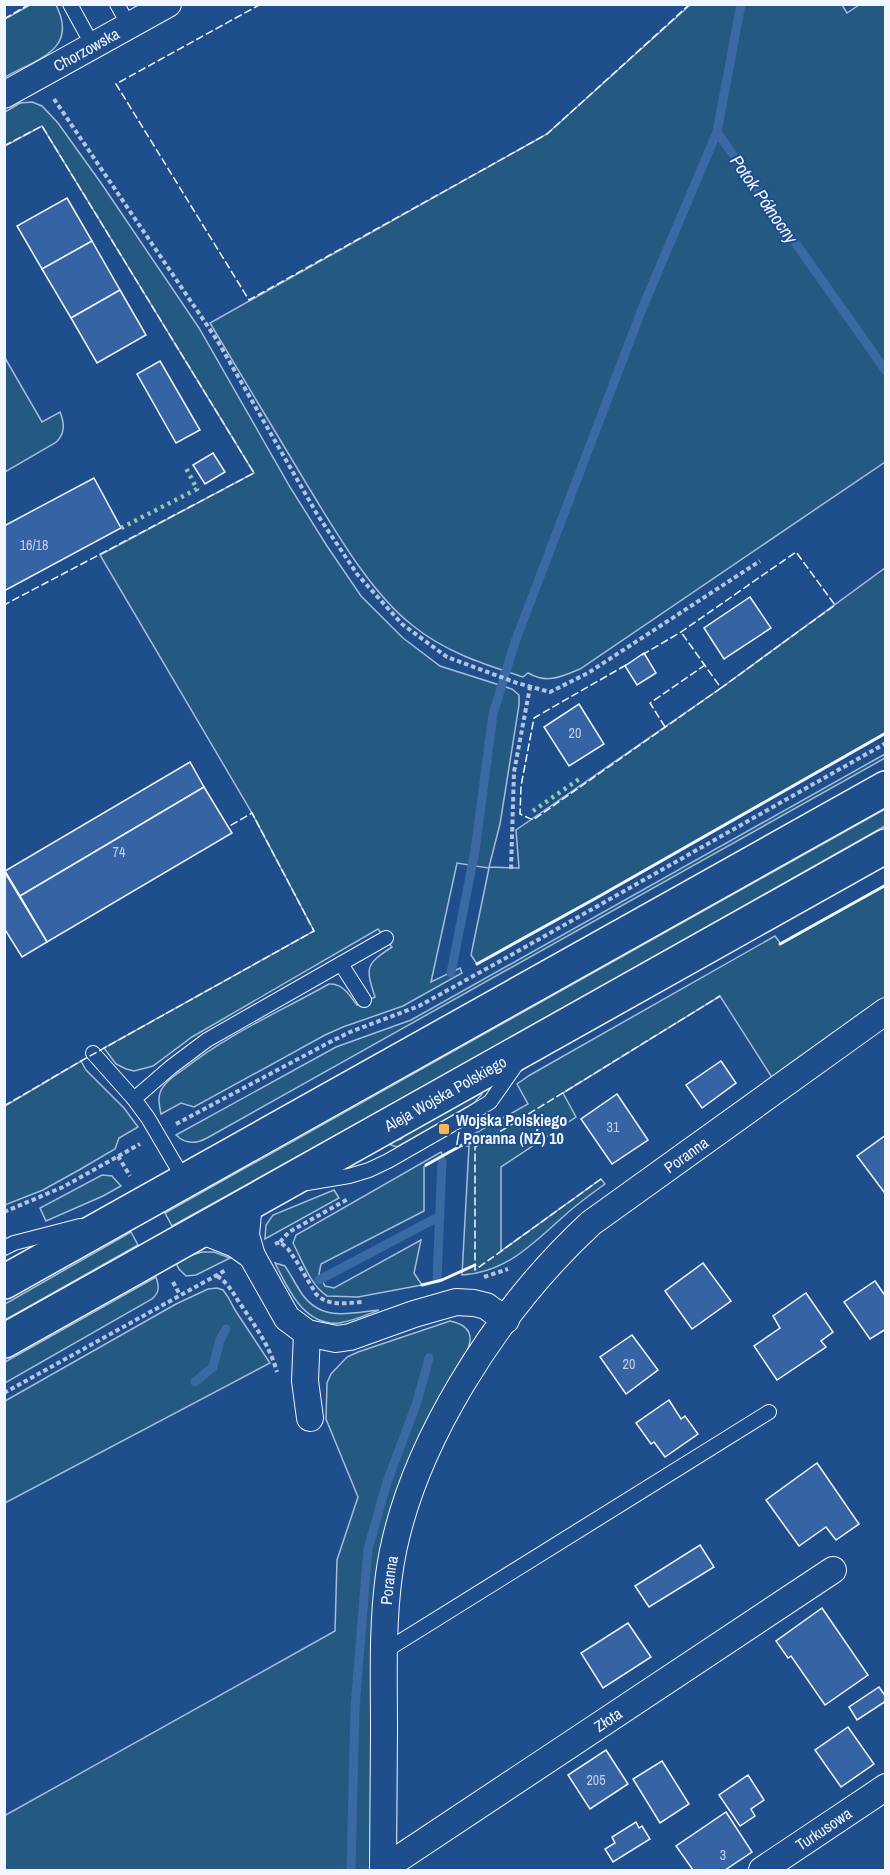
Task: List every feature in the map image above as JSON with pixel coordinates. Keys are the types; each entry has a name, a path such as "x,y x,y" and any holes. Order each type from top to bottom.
{"main road":[{"path":"4,1282 885,788"},
{"name":"Aleja Wojska Polskiego","path":"4,1341 885,846"}],"street":[{"name":"Chorzowska","path":"4,95 93,46 123,15 168,4"},
{"name":"Poranna","path":"383,1870 385,1651 389,1575 400,1521 415,1480 438,1429 473,1365 531,1286 562,1250 591,1223 885,1011"},
{"path":"262,1196 246,1235 263,1251 287,1318 308,1333 336,1339 350,1337 456,1302 486,1306 506,1320"},
{"path":"200,1230 235,1244 263,1251"},
{"path":"308,1333 305,1381 310,1418"},
{"name":"Złota","path":"383,1870 833,1570"},
{"name":"Turkusowa","path":"762,1870 885,1787"}],"lane":[{"path":"70,4 93,46"},
{"path":"134,1099 171,1066 207,1040 386,938"},
{"path":"341,964 364,1000"},
{"path":"93,1053 134,1099 158,1134 185,1181"},
{"path":"4,1248 14,1243 126,1214"},
{"path":"385,1651 769,1412"}],"path":[{"path":"39,75 63,115 217,340 317,514 357,574 402,624 447,657 550,692 588,673 760,561"},
{"path":"512,869 514,772 530,687"},
{"path":"4,1212 63,1187 350,1032 419,1006 885,743"},
{"path":"263,1251 280,1242 288,1249 316,1294 322,1299 339,1304 372,1301"},
{"path":"477,1278 500,1273 514,1266"},
{"path":"4,1393 216,1275 233,1291 261,1334"}],"shaded area":[{"path":"30,5 56,5 62,20 62,33 58,43 51,51 5,77 5,19"},
{"path":"690,5 842,5 847,13 859,5 885,5 885,462 580,669 567,675 548,679 528,673 523,677 465,656 438,643 412,625 367,578 317,501 210,323 547,134"},
{"path":"32,102 42,106 58,123 199,328 290,487 361,596 403,638 440,666 512,689 519,695 500,824 489,867 519,868 516,830 721,688 885,568 885,733 477,964 471,955 489,868 457,863 431,982 460,968 462,973 403,1006 325,1035 194,1107 181,1103 161,1114 159,1096 167,1082 201,1056 255,1023 329,984 342,988 357,1005 375,997 370,979 370,967 377,958 392,947 378,929 192,1037 153,1066 134,1071 126,1069 116,1064 104,1048 314,931 252,813 100,555 254,473 42,126 5,146 5,112 20,103"},
{"path":"5,358 42,422 60,412 63,425 61,436 55,443 5,472"},
{"path":"885,754 885,758 207,1138 191,1142 176,1135 336,1047 411,1020"},
{"path":"885,809 885,826 472,1060 172,1226 165,1213"},
{"path":"885,885 885,1003 773,1079 720,996 563,1093 576,1117 501,1167 501,1251 601,1179 605,1184 518,1255 478,1273 462,1275 469,1146 466,1146 463,1140 528,1104 517,1084 775,936 781,944"},
{"path":"81,1061 86,1070 124,1108 138,1127 119,1138 115,1149 43,1190 5,1205 5,1106"},
{"path":"480,1092 482,1094 474,1103 397,1147 391,1145 392,1141 401,1139 404,1135"},
{"path":"441,1152 443,1156 424,1167 424,1211 321,1264 319,1274 325,1286 334,1288 421,1240 414,1273 422,1285 358,1297 327,1296 307,1272 293,1243 296,1235"},
{"path":"102,1175 112,1176 121,1186 46,1221 40,1208"},
{"path":"334,1190 339,1198 265,1239 266,1225 273,1215"},
{"path":"131,1232 138,1245 5,1320 5,1304"},
{"path":"202,1252 214,1252 230,1258 196,1275 186,1276 176,1263"},
{"path":"275,1263 285,1266 302,1294 318,1309 337,1314 379,1310 339,1323 316,1319 299,1304"},
{"path":"156,1277 158,1289 152,1299 5,1383 5,1362"},
{"path":"208,1289 223,1290 228,1297 270,1363 5,1503 5,1401 176,1304"},
{"path":"450,1321 467,1329 470,1335 468,1349 393,1517 373,1870 5,1870 4,1816 335,1631 337,1560 358,1497 326,1419 327,1383 331,1374 347,1357"}],"building":[{"path":"67,198 92,241 42,269 17,226"},
{"path":"92,241 120,290 71,318 42,269"},
{"path":"120,290 146,335 97,363 71,318"},
{"path":"160,361 200,430 176,443 137,374"},
{"path":"213,453 225,472 205,484 193,465"},
{"path":"94,478 121,528 4,591 4,526"},
{"path":"750,597 771,628 724,659 704,628"},
{"path":"644,653 656,673 637,685 625,666"},
{"path":"579,704 604,744 569,766 544,727"},
{"path":"190,762 204,787 20,896 5,871"},
{"path":"204,787 232,833 47,942 20,896"},
{"path":"4,871 47,942 22,957 4,928"},
{"path":"721,1061 736,1083 702,1108 686,1085"},
{"path":"617,1094 648,1140 612,1164 581,1119"},
{"path":"886,1135 886,1191 884,1192 857,1156"},
{"path":"703,1263 731,1301 692,1329 665,1291"},
{"path":"875,1281 886,1297 886,1329 870,1339 844,1302"},
{"path":"806,1293 833,1332 821,1341 826,1347 777,1380 754,1346 780,1328 773,1316"},
{"path":"632,1335 658,1370 626,1394 600,1357"},
{"path":"669,1400 681,1419 685,1416 698,1434 665,1457 654,1442 651,1444 636,1423"},
{"path":"817,1463 859,1524 836,1540 826,1527 799,1546 766,1500"},
{"path":"700,1545 714,1567 649,1607 635,1586"},
{"path":"822,1608 868,1675 825,1705 791,1656 788,1658 776,1641"},
{"path":"628,1623 651,1657 603,1688 581,1653"},
{"path":"879,1687 886,1701 857,1720 849,1707"},
{"path":"848,1727 874,1764 841,1787 815,1750"},
{"path":"606,1750 628,1784 590,1809 568,1775"},
{"path":"662,1761 689,1804 660,1823 633,1779"},
{"path":"748,1775 764,1800 751,1809 755,1816 740,1826 719,1795"},
{"path":"726,1812 752,1852 725,1870 693,1870 676,1846"},
{"path":"636,1822 639,1828 642,1826 650,1839 613,1862 605,1849 615,1843 612,1837"}],"waterway":[{"name":"Potok Północny","path":"741,4 717,132 886,371"},
{"path":"451,973 475,851 493,714 515,642 642,309 717,132"},
{"path":"437,1279 442,1161"},
{"path":"319,1280 440,1216"},
{"path":"195,1382 213,1367 220,1340 226,1329"},
{"path":"351,1870 355,1707 368,1549 387,1482 417,1402 429,1358"}],"hedge":[{"path":"121,528 197,489 186,468"},
{"path":"533,811 582,777"}],"fence":[{"path":"4,19 30,4"},
{"path":"261,4 116,84 249,300 547,134 690,4"},
{"path":"4,146 42,126 254,473 4,605"},
{"path":"642,655 681,632 796,552 835,605 721,688"},
{"path":"626,665 534,718 521,786 520,814 533,820 721,688 681,632"},
{"path":"665,727 650,703 705,665"},
{"path":"4,1106 314,931 252,813 228,827"},
{"path":"601,1179 475,1270 475,1147 720,996"}],"wall":[{"path":"477,964 886,733"},
{"path":"780,944 886,885"},
{"path":"426,1165 464,1144 474,1142"},
{"path":"422,1285 442,1280 475,1265"}],"place":[{"name":"Wojska Polskiego / Poranna (NŻ) 10","path":"444,1129"}]}
